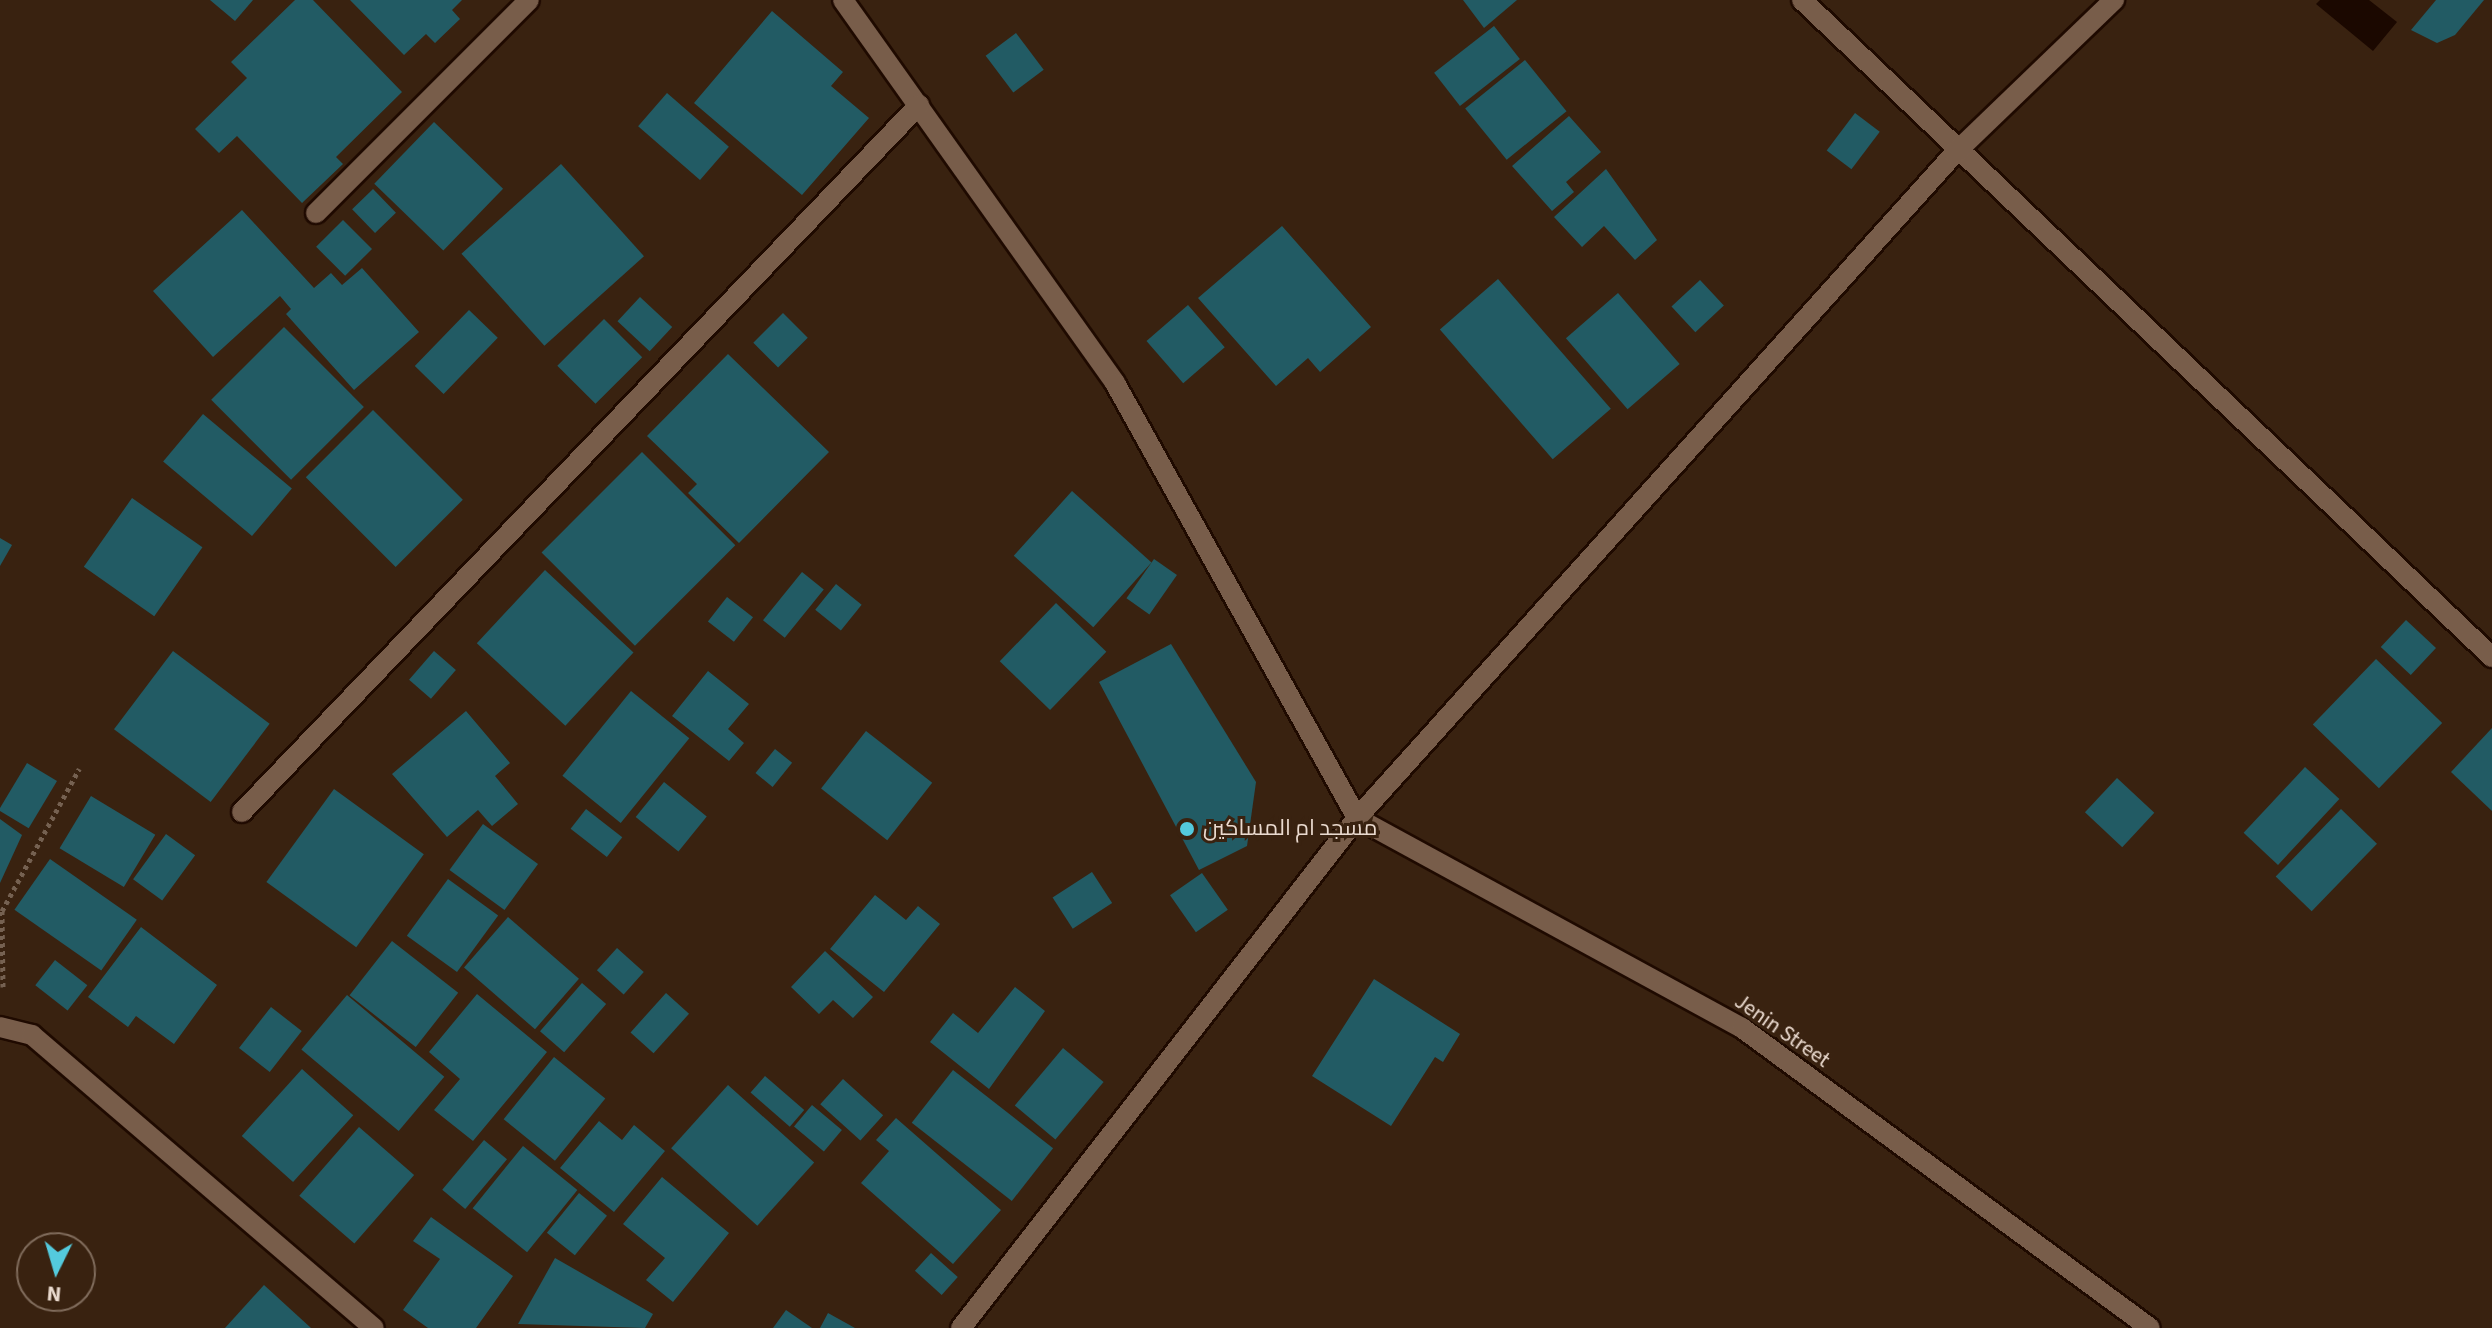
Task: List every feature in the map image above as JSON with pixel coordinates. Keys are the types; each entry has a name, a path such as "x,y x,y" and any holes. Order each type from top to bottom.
{"street":[{"path":"316,213 529,0"},
{"path":"843,0 1115,383 1357,818"},
{"path":"1802,0 1955,153 2492,657"},
{"path":"961,1328 1357,818 1955,153 2114,0"},
{"path":"242,812 919,105"},
{"name":"Jenin Street","path":"1357,818 1742,1028 2150,1328"},
{"path":"0,1027 32,1035 374,1328"}],"path":[{"path":"32,1035 0,983 2,911 79,769"}],"shaded area":[{"path":"2320,0 2369,0 2397,22 2373,51 2316,4"}],"building":[{"path":"210,0 253,0 235,21"},
{"path":"295,0 313,0 402,92 336,157 343,164 302,203 237,136 219,153 195,129 247,78 231,62"},
{"path":"350,0 462,0 452,10 460,19 435,43 426,34 404,55"},
{"path":"1463,0 1517,0 1484,28"},
{"path":"2436,0 2484,0 2455,35 2437,43 2411,30"},
{"path":"772,11 843,72 831,86 869,118 802,195 694,103"},
{"path":"1494,26 1520,59 1460,106 1434,73"},
{"path":"1016,33 1044,70 1013,93 986,56"},
{"path":"1525,60 1567,111 1507,160 1465,108"},
{"path":"667,93 729,147 700,180 638,126"},
{"path":"1855,113 1880,132 1851,169 1827,151"},
{"path":"1569,116 1601,152 1566,182 1574,192 1552,211 1512,166"},
{"path":"434,122 503,189 443,251 374,184"},
{"path":"561,164 644,256 544,346 461,254"},
{"path":"1606,169 1657,240 1635,260 1604,226 1582,247 1554,217"},
{"path":"373,189 396,213 375,233 352,209"},
{"path":"242,210 314,288 331,273 342,285 362,268 419,332 354,390 286,314 291,309 280,296 213,357 153,291"},
{"path":"343,220 372,249 345,276 316,247"},
{"path":"1282,226 1371,327 1320,372 1308,358 1276,386 1198,298"},
{"path":"1498,279 1611,409 1553,459 1440,330"},
{"path":"1700,280 1724,306 1695,332 1671,307"},
{"path":"1618,293 1680,364 1628,409 1566,338"},
{"path":"640,297 672,327 650,351 617,321"},
{"path":"1188,305 1225,347 1183,383 1146,341"},
{"path":"469,310 498,338 444,394 415,366"},
{"path":"783,313 808,338 778,367 753,343"},
{"path":"604,319 642,357 596,404 557,366"},
{"path":"284,327 364,407 291,480 211,400"},
{"path":"728,354 829,452 739,543 688,493 697,484 647,436"},
{"path":"373,410 463,500 396,567 306,477"},
{"path":"203,414 292,489 252,536 163,461"},
{"path":"642,452 735,545 635,646 542,552"},
{"path":"1072,491 1152,563 1093,627 1014,556"},
{"path":"132,498 202,547 154,616 84,567"},
{"path":"0,538 12,545 0,566"},
{"path":"1154,559 1177,575 1149,614 1126,598"},
{"path":"545,570 633,653 565,726 477,643"},
{"path":"802,572 824,590 785,638 763,620"},
{"path":"836,584 862,605 841,630 815,610"},
{"path":"727,597 753,617 734,642 708,621"},
{"path":"1056,603 1106,652 1050,710 1000,661"},
{"path":"2406,620 2436,648 2411,675 2381,647"},
{"path":"1171,644 1256,782 1247,846 1199,870 1099,682"},
{"path":"173,651 270,724 211,802 114,729"},
{"path":"434,651 456,670 431,699 409,680"},
{"path":"2376,659 2442,723 2379,788 2313,724"},
{"path":"708,671 749,704 728,729 744,743 729,761 672,716"},
{"path":"631,691 689,738 621,823 562,776"},
{"path":"466,711 510,763 495,776 518,804 492,826 478,810 447,837 392,774"},
{"path":"2492,728 2492,811 2451,772"},
{"path":"866,731 932,783 887,840 821,789"},
{"path":"775,749 792,763 773,787 755,773"},
{"path":"27,763 57,781 29,828 0,811"},
{"path":"2305,767 2339,799 2278,865 2244,833"},
{"path":"2117,778 2154,813 2122,847 2085,812"},
{"path":"664,782 707,817 678,852 636,817"},
{"path":"334,789 424,854 356,947 266,882"},
{"path":"91,796 155,835 124,887 60,848"},
{"path":"586,809 622,837 607,857 571,829"},
{"path":"2341,809 2377,844 2312,911 2276,877"},
{"path":"0,819 22,835 0,883"},
{"path":"483,824 538,864 505,910 449,870"},
{"path":"166,834 195,855 162,900 133,879"},
{"path":"50,859 137,920 101,971 14,910"},
{"path":"1092,872 1112,903 1073,929 1053,898"},
{"path":"1202,873 1228,910 1196,932 1170,895"},
{"path":"448,879 498,915 457,972 407,936"},
{"path":"875,895 906,920 918,906 940,924 884,992 830,949"},
{"path":"508,917 579,979 535,1029 464,968"},
{"path":"141,927 217,985 174,1044 136,1016 128,1027 88,997"},
{"path":"392,941 458,993 416,1047 350,995"},
{"path":"617,948 644,972 624,994 597,970"},
{"path":"825,951 873,997 853,1018 833,1000 819,1014 791,987"},
{"path":"55,960 87,985 68,1010 35,985"},
{"path":"1374,979 1460,1034 1443,1062 1435,1057 1391,1126 1312,1076"},
{"path":"582,983 606,1004 564,1052 540,1031"},
{"path":"1015,987 1045,1011 989,1089 930,1042 953,1013 978,1033"},
{"path":"666,993 689,1014 654,1053 631,1032"},
{"path":"477,994 547,1052 473,1141 434,1110 460,1079 429,1052"},
{"path":"347,995 444,1077 399,1131 301,1049"},
{"path":"271,1007 302,1031 270,1072 239,1048"},
{"path":"1063,1048 1104,1082 1055,1140 1015,1105"},
{"path":"554,1057 605,1099 555,1161 504,1119"},
{"path":"302,1069 353,1115 293,1182 242,1136"},
{"path":"953,1070 1053,1148 1012,1201 912,1123"},
{"path":"765,1076 804,1110 790,1127 751,1093"},
{"path":"843,1079 883,1115 860,1140 820,1104"},
{"path":"728,1085 814,1163 757,1226 671,1148"},
{"path":"812,1105 842,1130 824,1152 794,1126"},
{"path":"896,1118 1001,1210 953,1264 861,1183 889,1151 876,1140"},
{"path":"599,1121 622,1140 634,1125 665,1151 614,1212 560,1168"},
{"path":"359,1127 414,1175 354,1244 299,1196"},
{"path":"484,1140 507,1159 465,1209 442,1190"},
{"path":"523,1146 577,1190 527,1252 473,1208"},
{"path":"662,1177 729,1233 673,1302 646,1280 665,1258 623,1224"},
{"path":"579,1193 607,1216 575,1255 547,1233"},
{"path":"431,1217 513,1276 476,1328 428,1328 403,1310 440,1259 413,1241"},
{"path":"931,1253 958,1277 942,1295 915,1271"},
{"path":"555,1258 653,1314 645,1328 518,1324"},
{"path":"264,1285 311,1328 225,1328"},
{"path":"786,1310 812,1328 773,1328"},
{"path":"828,1313 855,1328 820,1328"}],"place":[{"name":"مسجد ام المساكين","path":"1187,829"}]}
